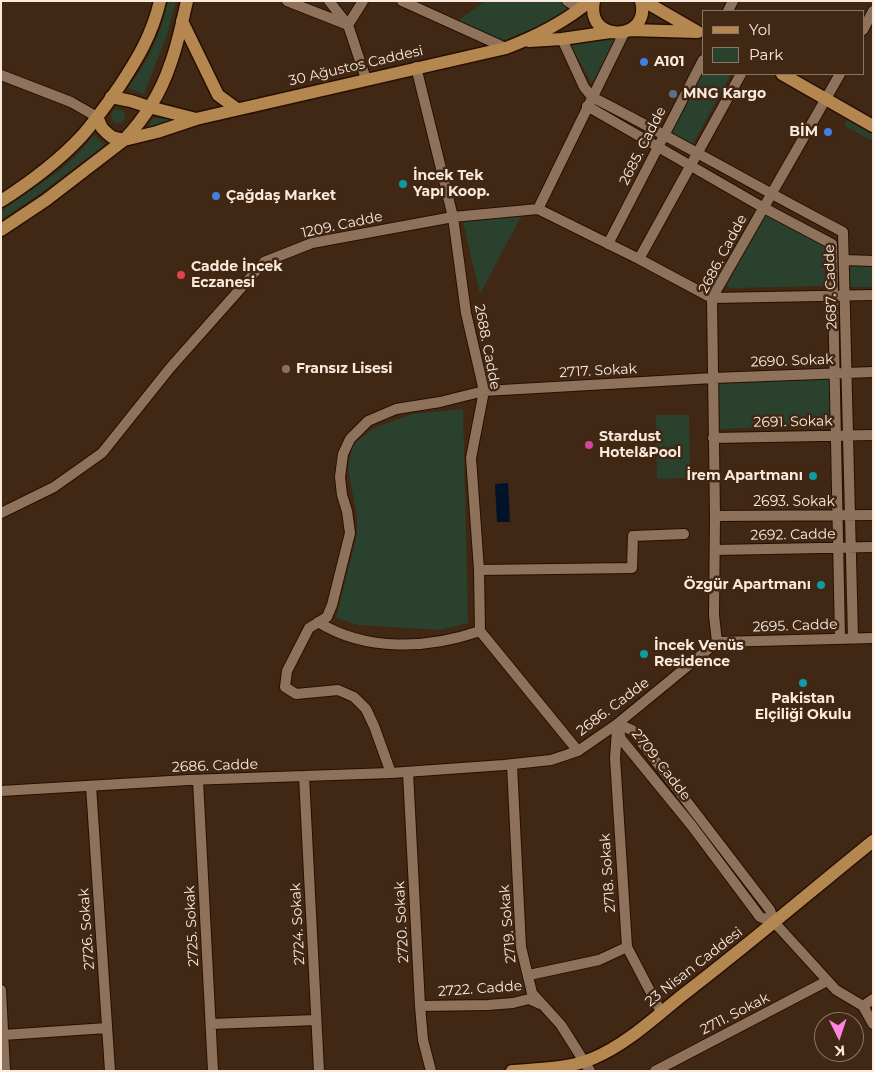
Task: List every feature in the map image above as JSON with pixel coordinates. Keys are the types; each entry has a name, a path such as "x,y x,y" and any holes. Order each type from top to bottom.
{"main road":[{"path":"1,201 59,158 81,138 112,97 144,48 152,31 160,1"},
{"path":"1,230 46,200 124,140 138,125 149,108 170,66 187,1"},
{"path":"594,1 594,17 603,29 610,32"},
{"path":"627,31 640,20 643,1 700,33"},
{"path":"522,42 585,5"},
{"path":"182,21 218,95 237,109"},
{"path":"522,42 627,31 700,33"},
{"name":"30 Ağustos Caddesi","path":"124,140 157,132 196,119 416,67 506,48 522,42"},
{"path":"784,75 873,126"},
{"name":"30 Ağustos Caddesi","path":"112,97 196,119"},
{"path":"97,117 107,134 116,139 124,140"},
{"name":"23 Nisan Caddesi","path":"512,1071 588,1066 661,1012 873,841"}],"street":[{"path":"329,1 348,25 366,79"},
{"path":"348,25 363,1"},
{"path":"402,1 506,48"},
{"path":"567,1 585,5"},
{"path":"292,2 348,25"},
{"path":"864,28 873,11"},
{"path":"627,31 589,102 538,209 712,298 873,295"},
{"path":"562,39 589,102"},
{"name":"2685. Cadde","path":"608,244 702,62"},
{"name":"2688. Cadde","path":"416,67 453,216 466,313 484,391 471,458 479,570 480,631"},
{"path":"2,74 71,102 97,117"},
{"path":"638,259 740,75"},
{"name":"2686. Cadde","path":"1,791 198,780 391,773 551,760 578,751 617,724 717,642 714,615 715,516 712,298 839,75"},
{"name":"2687. Cadde","path":"589,102 664,134 772,196 843,232 853,638"},
{"name":"2687. Cadde","path":"589,102 657,146 764,208 832,244 834,296 833,373 840,638"},
{"name":"1209. Cadde","path":"1,513 54,487 102,453 170,368 264,262 312,243 453,216 538,209"},
{"path":"844,260 873,261"},
{"name":"2690. Sokak","path":"713,378 873,372"},
{"name":"2717. Sokak","path":"391,773 366,709 354,697 338,690 296,694 286,687 287,670 309,628 326,617 332,605 350,533 340,477 343,454 350,439 368,421 396,409 440,402 484,391 713,378"},
{"name":"2691. Sokak","path":"713,438 873,435"},
{"name":"2693. Sokak","path":"715,516 873,515"},
{"path":"479,570 632,568 633,536 684,534"},
{"name":"2692. Cadde","path":"715,550 873,547"},
{"path":"318,622 333,631 393,645 428,644 461,638 480,631 578,751"},
{"name":"2695. Cadde","path":"717,642 873,638"},
{"name":"2709. Cadde","path":"617,724 621,739 692,826 760,917 774,922 836,990 863,1006"},
{"name":"2718. Sokak","path":"617,724 615,758 627,946 661,1012"},
{"name":"2719. Sokak","path":"512,764 521,947 532,993 561,1025 588,1066"},
{"name":"2720. Sokak","path":"408,772 420,1006 423,1040 431,1071"},
{"name":"2724. Sokak","path":"304,776 319,1071"},
{"name":"2725. Sokak","path":"198,780 213,1071"},
{"name":"2726. Sokak","path":"91,786 110,1071"},
{"path":"529,975 599,960 627,946"},
{"name":"2711. Sokak","path":"654,1071 827,981"},
{"path":"1,990 5,1071"},
{"name":"2722. Cadde","path":"420,1006 488,1005 513,1003 528,999 541,1004"},
{"path":"873,999 863,1006 873,1024"},
{"path":"211,1024 316,1020"},
{"path":"3,1035 107,1028"}],"green space":[{"path":"168,1 176,1 168,32 144,94 128,88 142,68 153,47 162,25"},
{"path":"486,1 559,1 574,11 500,42 457,21"},
{"path":"619,35 592,84 570,44"},
{"path":"702,69 702,75 730,75 693,144 669,132"},
{"path":"115,109 121,109 125,116 121,123 115,123 111,119 111,113"},
{"path":"153,118 176,119 146,129"},
{"path":"847,119 873,133 873,141 845,126"},
{"path":"94,135 105,145 1,220 1,211 59,171 76,156"},
{"path":"765,212 824,243 825,286 730,288 726,285"},
{"path":"522,215 480,294 462,218"},
{"path":"850,265 873,266 873,287 848,287"},
{"path":"830,378 832,425 719,429 718,381"},
{"path":"463,409 468,623 440,630 358,625 336,618 357,535 357,518 348,467 353,444 376,427 413,414"},
{"path":"656,415 689,415 690,478 657,479"}],"water":[{"path":"508,483 510,522 497,522 495,484"}],"place":[{"name":"A101","path":"644,62"},
{"name":"MNG Kargo","path":"673,94"},
{"name":"BİM","path":"828,132"},
{"name":"İncek Tek Yapı Koop.","path":"403,184"},
{"name":"Çağdaş Market","path":"216,196"},
{"name":"Cadde İncek Eczanesi","path":"181,275"},
{"name":"Fransız Lisesi","path":"286,369"},
{"name":"Stardust Hotel&Pool","path":"589,445"},
{"name":"İrem Apartmanı","path":"813,476"},
{"name":"Özgür Apartmanı","path":"821,585"},
{"name":"İncek Venüs Residence","path":"644,654"},
{"name":"Pakistan Elçiliği Okulu","path":"803,683"}]}
